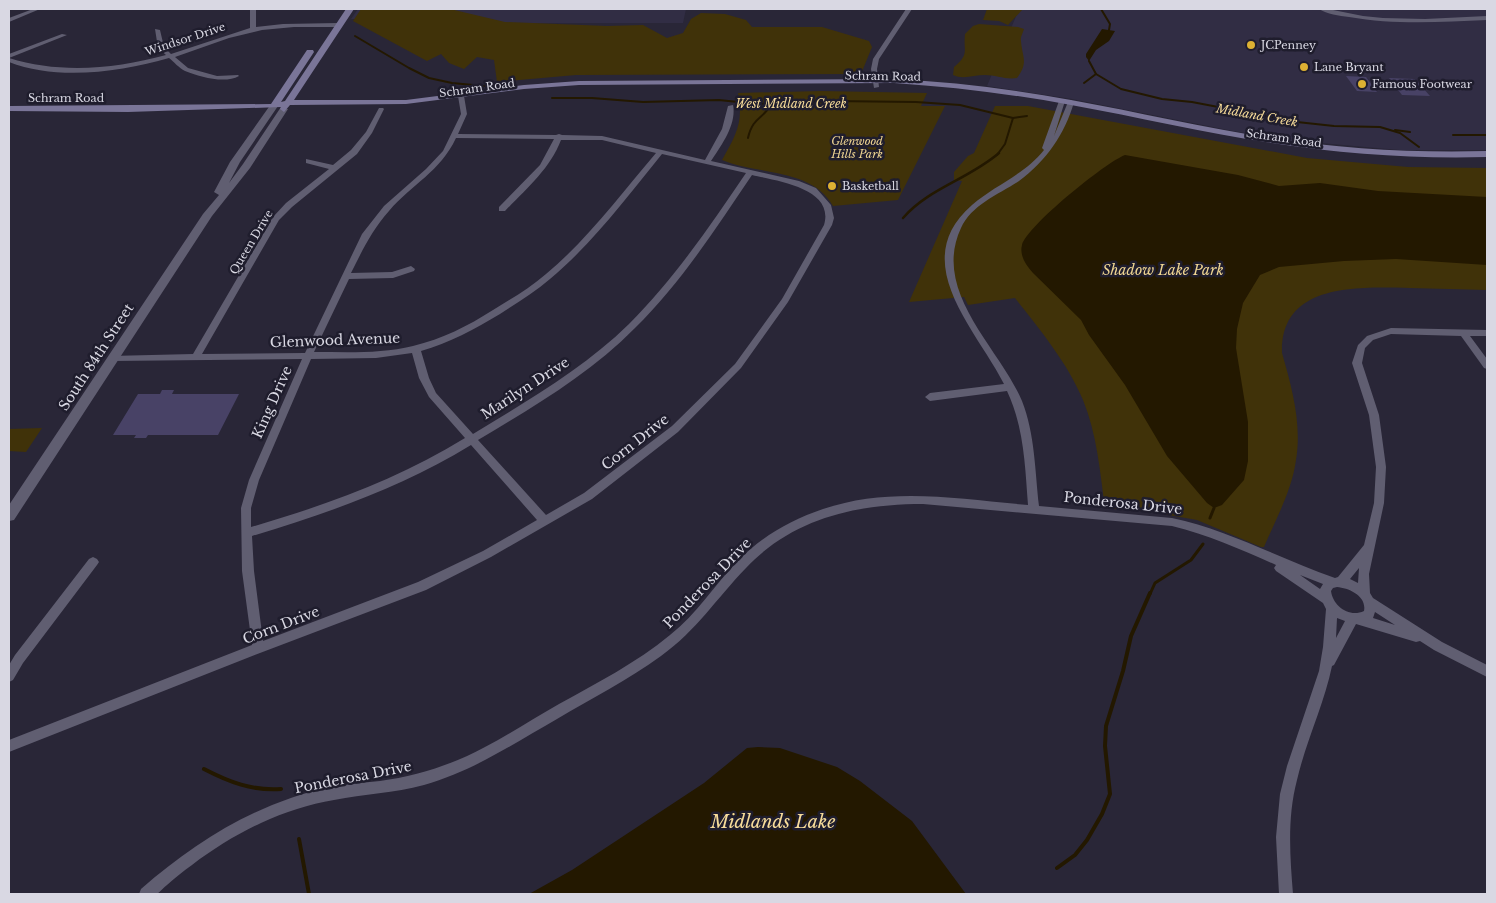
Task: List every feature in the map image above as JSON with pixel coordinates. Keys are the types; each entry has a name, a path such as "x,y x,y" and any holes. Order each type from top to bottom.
{"main road":[{"name":"South 84th Street","path":"286,106 350,9"},
{"path":"324,33 334,17"},
{"name":"South 84th Street","path":"274,106 313,48"},
{"name":"Schram Road","path":"286,106 381,110 462,99 560,90 876,84 1066,104 1215,132 1286,143 1394,153 1487,154"},
{"name":"Schram Road","path":"9,109 286,106 462,99"},
{"name":"Schram Road","path":"1066,104 1225,140 1297,152 1395,161 1487,162"}],"street":[{"path":"9,20 37,9"},
{"path":"253,9 253,30"},
{"path":"876,84 874,70 876,59 909,9"},
{"path":"1322,9 1371,19 1486,19"},
{"name":"Windsor Drive","path":"9,58 38,68 78,70 127,66 170,56 218,39 253,30 282,26 338,25"},
{"path":"157,30 161,48 186,69 194,73 217,78 236,76"},
{"path":"9,58 64,34"},
{"name":"King Drive","path":"258,648 248,571 246,534 246,508 254,480 308,356 365,236 393,202 434,166 455,136 464,114 462,99"},
{"path":"1034,509 1024,423 1011,387 956,296 950,278 949,252 958,227 969,211 985,197 1023,174 1061,131 1066,104"},
{"name":"South 84th Street","path":"208,214 210,206 235,162 274,106"},
{"name":"South 84th Street","path":"9,516 208,214 247,166 286,106"},
{"path":"707,162 721,141 730,119 731,106"},
{"name":"Queen Drive","path":"196,357 276,219 289,205 358,148 369,133 381,110"},
{"name":"Corn Drive","path":"9,746 422,586 487,554 588,496 675,429 738,366 785,300 828,225 830,211 819,195 806,186 750,172 602,138 455,136"},
{"path":"502,209 548,160 559,136"},
{"name":"Glenwood Avenue","path":"113,358 376,355 416,350 445,341 466,331 542,282 583,243 661,151"},
{"path":"309,161 335,168"},
{"name":"Marilyn Drive","path":"246,534 356,498 410,474 472,439 562,383 616,341 646,313 682,269 750,172"},
{"path":"346,276 393,275 412,269"},
{"path":"1325,671 1357,618 1369,614 1363,574 1367,548 1377,511 1381,467 1377,431 1357,363 1361,347 1370,338 1391,331 1487,332"},
{"path":"1463,332 1487,366"},
{"path":"416,350 424,378 432,395 544,520"},
{"path":"930,396 1011,387"},
{"name":"Ponderosa Drive","path":"146,894 168,874 213,842 252,820 291,804 327,794 414,781 452,769 501,745 642,662 674,640 755,553 785,532 818,515 858,504 896,499 1034,509 1184,524 1210,531 1306,574 1337,582"},
{"path":"1286,894 1283,842 1286,800 1296,759 1325,671 1331,631 1327,586 1337,582 1367,548"},
{"name":"Ponderosa Drive","path":"1249,549 1305,583 1329,603"},
{"path":"9,676 18,659 93,562"},
{"path":"1337,582 1356,587 1367,598 1438,646"},
{"path":"1329,603 1341,614 1389,626 1438,646 1487,671"}],"shaded area":[{"path":"358,9 686,9 683,23 369,23 371,19 351,19"},
{"path":"1019,9 1487,9 1487,150 1399,150 1287,140 1072,99 987,86"}],"green space":[{"path":"361,9 450,9 505,22 607,26 643,25 667,38 683,33 691,19 701,13 725,14 746,20 752,27 822,27 869,41 872,47 861,74 576,75 497,82 494,60 477,57 464,69 449,63 441,54 427,61 353,21"},
{"path":"987,9 1023,9 1008,25 999,21 983,20"},
{"path":"979,24 1024,29 1021,40 1024,63 1017,78 985,75 961,77 953,75 954,67 962,59 965,52 965,34 973,26"},
{"name":"Glenwood Hills Park","path":"821,91 927,93 921,106 945,106 898,200 833,206 824,194 812,185 798,179 722,160 738,128 740,103 738,93"},
{"name":"Shadow Lake Park","path":"995,106 1028,106 1307,158 1408,167 1487,168 1487,290 1347,289 1308,301 1294,313 1285,330 1282,353 1297,420 1298,447 1294,471 1287,493 1264,547 1197,520 1152,512 1105,508 1092,426 1077,386 1061,359 1015,298 968,305 964,297 909,302 962,181 954,180 954,172 968,156 974,153"},
{"path":"42,428 26,452 9,451 9,429"}],"water":[{"path":"1102,29 1115,31 1109,41 1096,50 1089,61 1086,54"},
{"path":"1125,155 1238,175 1279,186 1320,183 1378,191 1487,197 1487,265 1396,259 1344,261 1279,267 1260,275 1243,303 1237,329 1236,348 1248,422 1248,461 1244,480 1222,505 1214,508 1207,503 1167,456 1125,385 1089,335 1081,320 1033,273 1023,257 1021,249 1027,236 1052,210 1102,169"},
{"name":"Midlands Lake","path":"747,748 780,748 837,767 860,781 912,821 966,894 529,894 572,870 704,783"}],"building":[{"name":"Famous Footwear","path":"1346,76 1366,77 1377,92 1357,91"},
{"path":"1389,78 1415,79 1430,96 1402,95"},
{"path":"162,390 174,390 172,394 239,394 218,435 148,435 146,438 134,438 136,435 113,435 138,394 160,394"}],"waterway":[{"name":"Midland Creek","path":"1101,9 1110,24 1109,30"},
{"name":"West Midland Creek","path":"355,36 429,78 452,83 484,86"},
{"path":"1089,61 1096,74"},
{"name":"West Midland Creek","path":"1084,83 1096,74"},
{"name":"Midland Creek","path":"1096,74 1121,89 1162,99 1192,102 1297,122 1334,126 1380,127 1400,133 1419,147"},
{"name":"West Midland Creek","path":"552,98 592,98 643,102 719,100 757,104 831,101 916,102 960,105 1013,118"},
{"path":"748,138 753,126 771,104"},
{"name":"West Midland Creek","path":"1013,118 1027,116"},
{"path":"998,154 1005,144 1013,118"},
{"name":"Midland Creek","path":"1395,130 1410,132"},
{"path":"1453,135 1487,135"},
{"path":"903,218 925,199 975,170 998,154"},
{"name":"Midland Creek","path":"1210,518 1214,508"},
{"name":"Midland Creek","path":"1150,594 1155,583 1191,560 1203,544"},
{"name":"Midland Creek","path":"1057,868 1075,855 1087,840 1102,814 1110,794 1105,746 1106,726 1123,671 1131,636 1150,593"},
{"path":"204,769 241,785 260,789 281,789"},
{"path":"299,839 309,894"}],"place":[{"name":"JCPenney","path":"1251,45"},
{"name":"Lane Bryant","path":"1304,67"},
{"name":"Famous Footwear","path":"1362,84"},
{"name":"Basketball","path":"832,186"}]}
